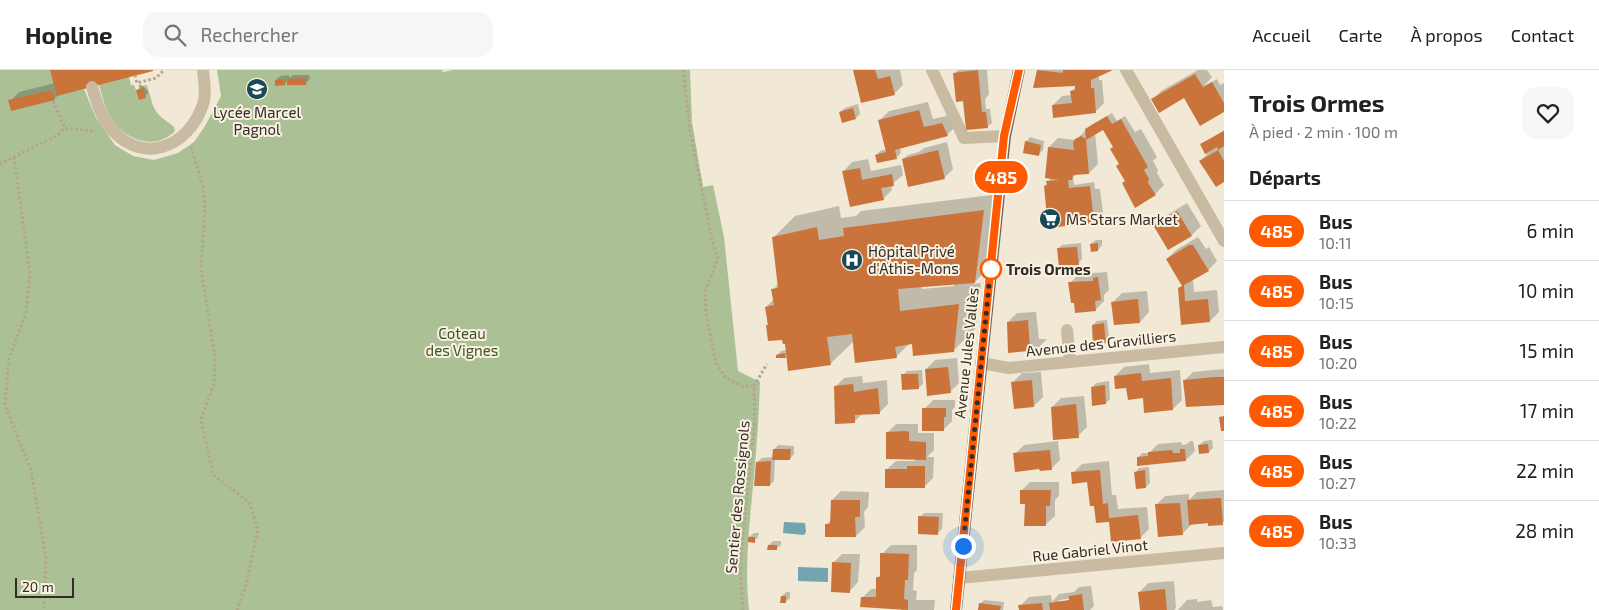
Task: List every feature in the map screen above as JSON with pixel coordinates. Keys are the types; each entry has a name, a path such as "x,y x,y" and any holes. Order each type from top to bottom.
{"main road":[{"name":"Avenue Jules Vallès","path":"956,610 1004,136 1019,70"}],"street":[{"path":"92,86 104,120 116,134 134,146 143,149 161,148 179,140 187,132 200,111 204,99 203,70"},
{"path":"932,70 964,138 1004,136"},
{"path":"1126,70 1224,241"},
{"path":"1067,330 1070,362"},
{"name":"Avenue des Gravilliers","path":"981,363 1010,368 1224,347"},
{"name":"Rue Gabriel Vinot","path":"959,578 1224,553"}],"path":[{"path":"134,75 137,83 156,78 164,70"},
{"path":"683,70 690,130 712,240 718,259 705,291 706,313 716,364 726,378 742,386 754,386 766,364"},
{"path":"0,164 58,135 65,128 53,101"},
{"path":"187,132 203,185 205,215 201,268 215,358 214,384 201,419 213,475 249,502 258,530 247,580 237,610"},
{"path":"14,157 30,273 26,313 10,358 5,405 31,470 46,557 44,610"},
{"name":"Sentier des Rossignols","path":"743,610 740,563 755,421 754,386"}],"green space":[{"name":"Coteau des Vignes","path":"0,70 50,70 84,89 96,118 115,145 133,156 154,160 178,153 194,142 221,96 217,70 442,70 443,72 453,70 690,70 692,122 703,187 713,185 724,237 738,371 760,382 748,542 749,610 0,610"},
{"path":"129,77 131,85 134,85 136,90 140,89 138,86 140,84 148,91 158,114 174,127 175,131 167,138 148,142 139,140 121,130 109,115 99,85"}],"water":[{"path":"784,522 805,523 806,532 804,535 783,533"},
{"path":"798,567 828,568 828,582 798,581"}],"building":[{"path":"50,70 153,70 153,71 57,96"},
{"path":"853,70 875,70 878,79 890,76 895,95 861,103"},
{"path":"978,70 982,112 986,112 988,128 966,130 963,101 956,102 953,73"},
{"path":"1037,70 1063,73 1063,70 1113,70 1091,80 1091,88 1094,88 1096,113 1053,118 1052,105 1072,103 1070,91 1075,90 1075,86 1033,88"},
{"path":"1195,74 1203,87 1212,82 1224,103 1224,112 1200,126 1184,98 1159,113 1151,99"},
{"path":"306,78 306,85 287,85 287,79"},
{"path":"285,79 285,85 275,86 275,80"},
{"path":"143,88 146,98 139,100 136,90"},
{"path":"52,90 55,100 11,111 8,100"},
{"path":"853,108 856,119 842,123 839,112"},
{"path":"919,110 924,127 942,123 948,136 895,150 897,159 877,163 875,155 886,152 878,120"},
{"path":"1107,116 1112,124 1121,119 1148,167 1144,170 1149,179 1148,183 1156,195 1135,208 1122,183 1125,181 1116,166 1119,164 1110,149 1113,147 1103,130 1086,140 1089,174 1073,175 1072,180 1068,180 1069,188 1090,186 1094,223 1048,228 1044,186 1047,185 1046,181 1059,180 1045,178 1048,147 1074,150 1073,143 1075,139 1081,136 1086,139 1085,129"},
{"path":"1224,131 1224,146 1218,150 1217,147 1205,154 1200,144"},
{"path":"1025,141 1041,145 1039,156 1023,153"},
{"path":"938,150 945,179 908,187 902,159"},
{"path":"1218,150 1224,161 1224,182 1216,187 1199,161"},
{"path":"860,168 862,180 892,174 894,186 881,188 884,200 850,207 842,171"},
{"path":"984,210 975,283 898,289 900,311 959,304 954,352 913,356 912,344 895,347 897,358 855,363 852,334 827,337 831,365 788,371 785,344 783,344 782,340 768,341 766,325 768,325 765,307 774,305 771,289 778,288 772,237 817,227 819,240 844,236 843,228"},
{"path":"1177,211 1192,236 1168,250 1153,225"},
{"path":"1098,243 1098,251 1091,252 1090,244"},
{"path":"1189,245 1193,245 1209,271 1184,285 1185,301 1208,299 1210,322 1181,325 1178,288 1182,286 1166,259"},
{"path":"1077,247 1079,265 1059,267 1057,248"},
{"path":"1098,277 1101,300 1095,301 1096,311 1075,313 1074,303 1071,303 1068,282 1093,281 1093,278"},
{"path":"1138,299 1140,323 1114,325 1111,302"},
{"path":"1028,320 1030,348 1038,347 1038,350 1008,353 1007,322"},
{"path":"1104,323 1106,343 1093,345 1092,325"},
{"path":"785,353 786,358 776,358 776,355"},
{"path":"948,367 951,393 927,396 925,369"},
{"path":"1141,373 1142,381 1171,378 1173,410 1144,413 1143,398 1128,400 1126,388 1115,389 1114,376"},
{"path":"901,374 918,374 919,389 902,390"},
{"path":"1224,377 1224,405 1186,407 1183,380"},
{"path":"1032,380 1034,407 1014,409 1011,382"},
{"path":"853,384 854,392 878,388 880,414 855,415 855,423 835,424 834,386"},
{"path":"1105,385 1106,404 1092,406 1091,387"},
{"path":"1076,404 1079,438 1053,440 1051,407"},
{"path":"922,408 946,408 944,431 922,431"},
{"path":"1224,416 1224,431 1221,431 1219,417"},
{"path":"886,432 909,432 909,441 926,442 926,460 886,459"},
{"path":"1208,444 1209,453 1199,454 1198,445"},
{"path":"773,449 791,449 790,460 772,460"},
{"path":"1180,449 1185,449 1186,461 1137,466 1137,457 1148,456 1148,452 1172,450 1173,453 1180,453"},
{"path":"1050,450 1052,470 1040,471 1039,469 1015,472 1013,453"},
{"path":"771,461 770,486 754,486 756,462"},
{"path":"907,466 925,466 925,488 885,488 885,469 907,469"},
{"path":"1100,470 1103,504 1108,503 1109,518 1138,515 1141,539 1111,542 1109,522 1096,523 1094,506 1090,506 1087,482 1072,484 1071,472"},
{"path":"1145,470 1146,488 1136,489 1134,472"},
{"path":"1020,490 1051,490 1050,506 1046,506 1046,526 1024,526 1025,504 1020,504"},
{"path":"1221,498 1223,525 1208,526 1208,523 1189,525 1187,500"},
{"path":"831,500 860,500 860,517 855,517 856,537 825,537 825,524 830,524"},
{"path":"1180,503 1183,535 1158,537 1155,504"},
{"path":"918,516 939,517 938,535 918,534"},
{"path":"748,537 755,537 755,543 748,542"},
{"path":"768,545 777,545 777,550 767,550"},
{"path":"880,553 909,554 908,580 905,580 904,599 908,600 908,610 860,607 861,597 876,597 876,577 880,577"},
{"path":"832,562 851,563 850,593 831,592"},
{"path":"1165,589 1167,610 1140,610 1138,592"},
{"path":"1082,594 1084,610 1050,610 1049,603 1069,600 1069,596"},
{"path":"781,596 786,596 786,603 780,603"},
{"path":"979,603 1001,606 1000,610 978,610"},
{"path":"1042,603 1043,610 1019,610 1018,605"}],"bus line":[{"name":"485","path":"956,610 1004,136 1019,70"}],"place":[{"name":"Lycée Marcel Pagnol","path":"257,89"},
{"name":"Ms Stars Market","path":"1050,219"},
{"name":"Hôpital Privé d'Athis-Mons","path":"852,260"},
{"name":"Trois Ormes","path":"991,269"}],"route":[{"path":"963,546 991,265 991,269"}]}
